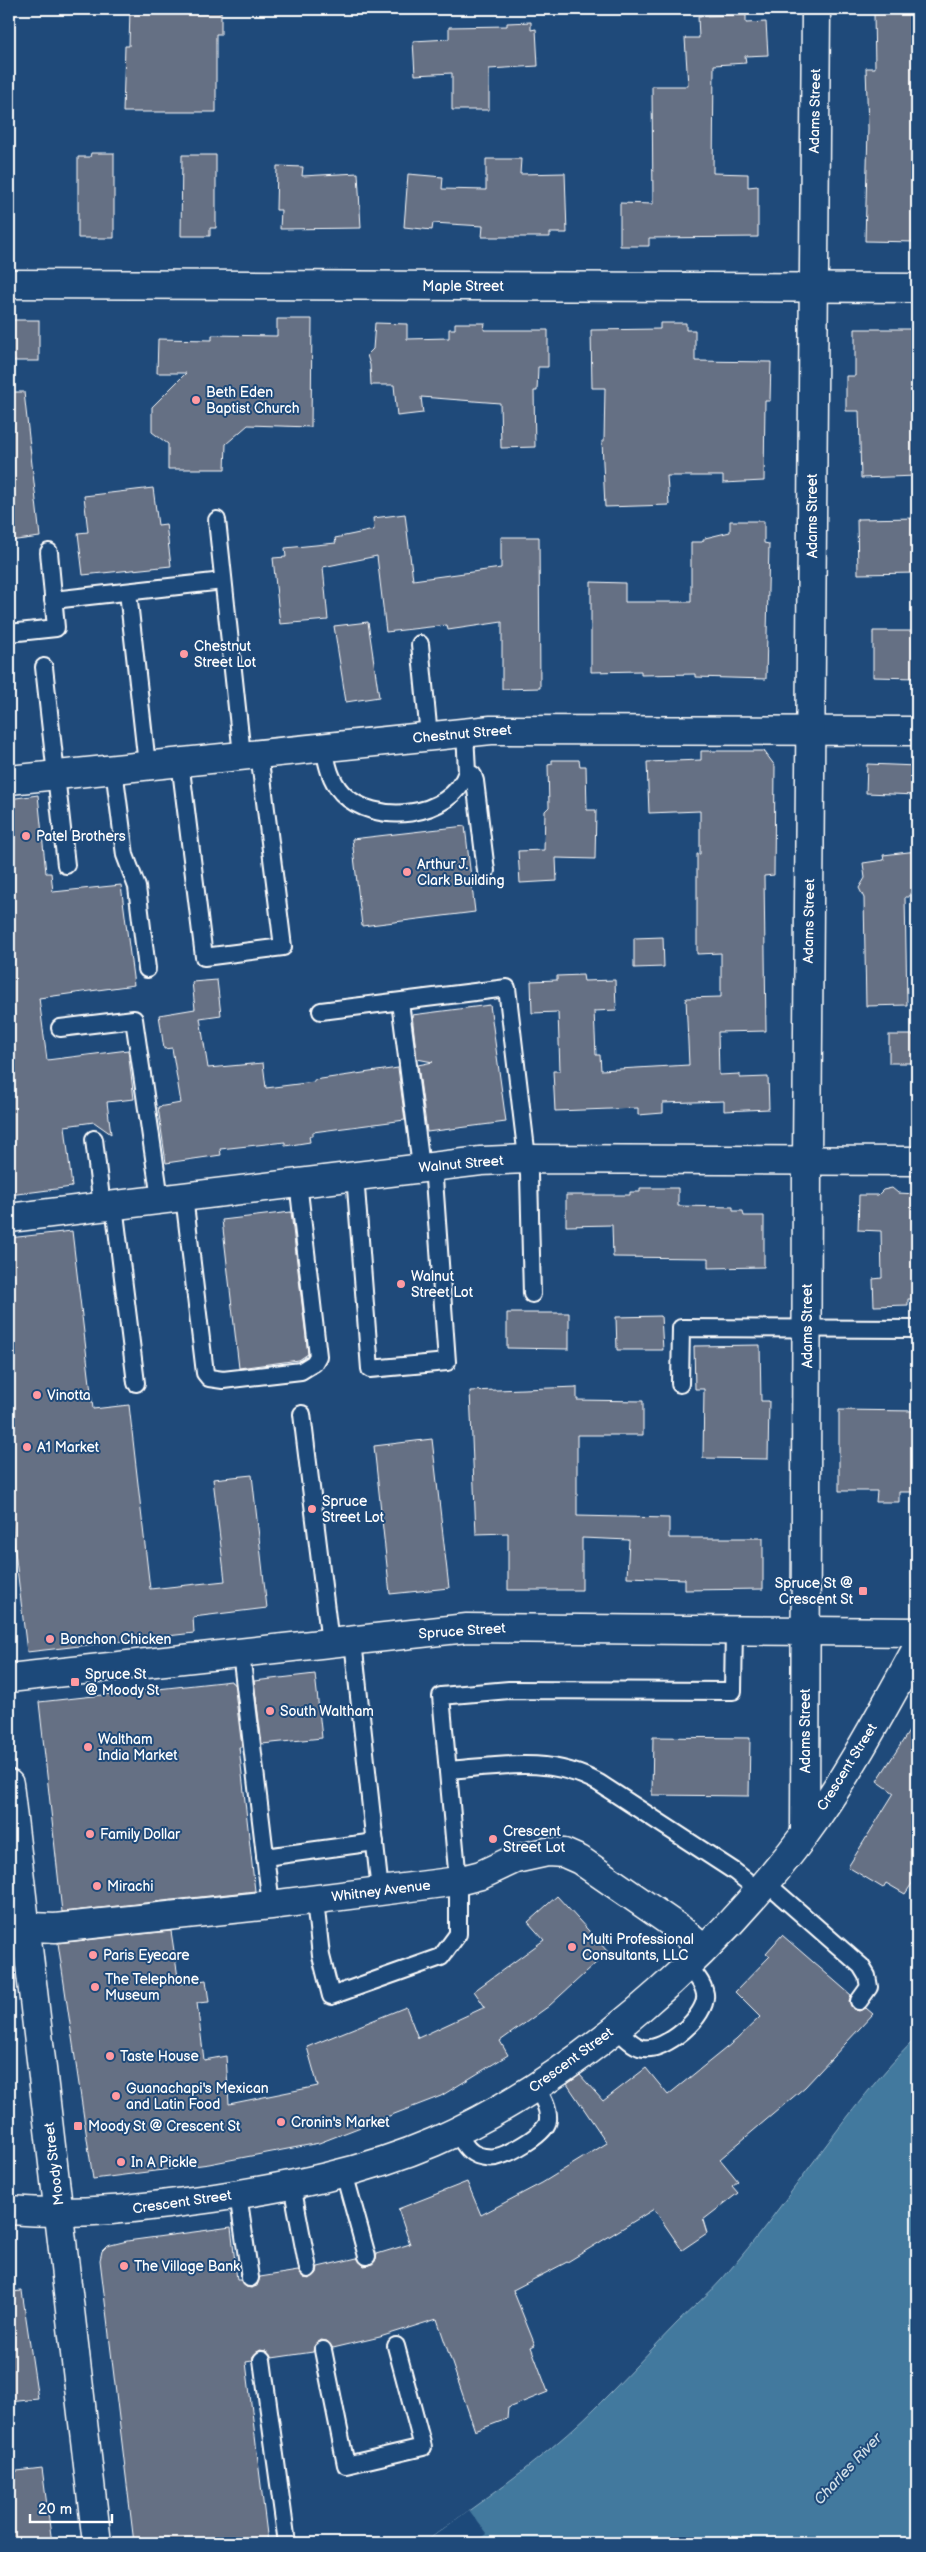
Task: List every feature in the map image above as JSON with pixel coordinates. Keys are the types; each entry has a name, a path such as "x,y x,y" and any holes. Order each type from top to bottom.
{"street":[{"name":"Adams Street","path":"805,1833 807,1160 816,9"},
{"name":"Maple Street","path":"9,284 917,288"},
{"name":"Chestnut Street","path":"9,780 465,732 517,729 917,731"},
{"name":"Walnut Street","path":"9,1218 427,1166 528,1159 917,1161"},
{"name":"Spruce Street","path":"9,1678 485,1627 917,1632"},
{"name":"Crescent Street","path":"9,2210 60,2213 112,2212 292,2185 344,2173 398,2156 457,2131 536,2087 616,2027 694,1957 761,1886 805,1833 850,1765 917,1648"},
{"name":"Moody Street","path":"9,1784 17,1926 60,2213 97,2543"},
{"name":"Whitney Avenue","path":"17,1926 56,1928 315,1900 458,1881 480,1875 515,1859 547,1852 564,1853 587,1865 680,1929 694,1957"}],"lane":[{"path":"180,762 204,957 283,947 223,582 217,520"},
{"path":"9,633 56,628 49,552"},
{"path":"53,600 223,582"},
{"path":"128,592 147,765"},
{"path":"420,644 429,736"},
{"path":"44,667 66,865"},
{"path":"324,747 330,776 341,792 358,805 377,811 407,812 437,804 453,794 464,780 467,772 465,732"},
{"path":"114,769 124,856 137,888 148,968"},
{"path":"467,772 473,775 475,781 486,871"},
{"path":"321,1011 507,988 528,1159 532,1294"},
{"path":"355,1175 370,1369 447,1362 427,1166 400,1002"},
{"path":"60,1028 134,1019 172,1198 204,1373 208,1378 223,1380 301,1371 314,1363 318,1356 298,1182"},
{"path":"94,1139 108,1206 136,1383"},
{"path":"680,1384 681,1328 917,1329"},
{"path":"302,1414 375,1842 380,1891"},
{"path":"315,1900 321,1956 331,1996 441,1956 458,1934 458,1881 441,1696 509,1690 733,1690 734,1630"},
{"path":"241,1653 271,1905"},
{"path":"448,1770 530,1764 554,1766 578,1772 599,1783 726,1866 761,1886 864,1971 869,1987 859,2001"},
{"path":"265,1857 375,1842"},
{"path":"616,2027 634,2044 651,2049 665,2044 696,2018 705,2003 704,1990 696,1976 694,1957"},
{"path":"457,2131 472,2152 490,2157 504,2154 534,2138 544,2130 548,2119 547,2108 536,2087"},
{"path":"344,2173 367,2256"},
{"path":"292,2185 308,2269"},
{"path":"238,2194 250,2278"},
{"path":"323,2350 346,2465 423,2447 396,2346"},
{"path":"262,2360 287,2543"}],"water":[{"name":"Charles River","path":"917,2037 917,2543 424,2543 536,2461 568,2433 712,2290 772,2218 865,2094"}],"pier":[{"path":"469,2510 487,2534 474,2543 424,2543"}],"building":[{"path":"130,9 221,11 221,34 216,34 216,112 123,112 125,46 129,46"},
{"path":"917,13 917,242 865,241 868,128 866,68 875,68 874,14"},
{"path":"746,15 746,23 766,22 768,55 745,56 746,63 714,65 713,173 748,174 748,187 758,186 758,237 649,238 649,246 620,246 620,203 653,204 652,86 688,86 685,38 699,38 698,16"},
{"path":"531,22 531,30 536,29 538,66 489,69 489,110 452,110 452,73 415,75 413,41 449,39 449,27 507,26 507,23"},
{"path":"91,153 114,153 114,238 78,238 78,157 90,157"},
{"path":"182,155 216,155 216,228 210,228 210,236 181,236"},
{"path":"486,159 521,159 520,174 565,173 567,233 550,233 550,237 482,237 483,226 433,223 432,230 404,227 408,174 443,177 442,189 486,190"},
{"path":"277,166 303,167 302,176 358,173 361,228 280,229 281,210 276,210"},
{"path":"277,319 312,319 311,427 248,425 226,444 225,469 168,469 168,444 152,432 152,407 186,373 157,373 158,339 212,340 212,335 277,336"},
{"path":"9,320 39,320 39,361 9,361"},
{"path":"375,323 407,324 407,339 449,338 449,329 455,329 455,323 485,323 484,330 548,330 548,367 538,367 537,391 534,391 535,447 501,448 500,403 421,397 423,413 397,416 394,385 371,385 370,365 367,355 373,349"},
{"path":"660,323 686,323 686,330 695,330 695,361 771,362 770,401 765,401 764,481 723,483 723,476 667,476 669,505 605,507 602,441 604,441 605,388 592,388 591,330 660,329"},
{"path":"855,329 917,329 917,476 861,478 859,411 846,411 846,376 855,376"},
{"path":"9,392 24,392 40,537 9,541"},
{"path":"153,488 158,525 166,524 171,566 83,575 78,533 88,532 84,496"},
{"path":"405,514 413,580 501,568 501,537 539,537 540,688 502,689 502,622 448,630 447,625 386,632 377,556 323,567 328,620 280,624 273,558 286,557 285,548 336,543 335,538 374,530 373,518"},
{"path":"917,518 916,573 858,574 857,519"},
{"path":"730,521 764,521 764,543 769,544 766,679 695,677 695,674 641,675 641,671 591,672 591,582 625,583 625,602 691,602 691,542 702,542 705,538 730,532"},
{"path":"368,622 379,697 346,702 334,626"},
{"path":"873,631 917,631 917,678 873,677"},
{"path":"701,751 764,751 775,766 774,875 764,876 766,1031 718,1032 719,1075 740,1074 740,1078 768,1077 769,1109 724,1111 724,1101 663,1103 663,1113 638,1115 638,1108 555,1111 553,1071 560,1071 558,1012 532,1013 531,981 557,980 557,976 583,975 584,981 615,980 616,1010 594,1011 596,1055 600,1055 601,1070 689,1065 686,998 721,997 721,953 697,954 697,854 700,854 700,811 649,813 647,762 701,760"},
{"path":"552,760 579,760 580,766 586,766 587,810 596,810 595,859 556,858 557,881 520,883 518,851 544,850 545,811 549,807 548,765 552,764"},
{"path":"867,764 917,766 917,795 866,793"},
{"path":"38,795 46,873 51,873 53,892 121,885 134,985 39,998 47,1060 128,1050 134,1099 107,1102 111,1134 94,1122 65,1126 72,1187 9,1195 9,799"},
{"name":"Arthur J. Clark Building","path":"465,826 475,912 362,926 352,839"},
{"path":"917,851 917,893 910,893 909,897 905,897 907,1005 866,1006 864,898 859,888 865,878 863,863 884,860 883,855"},
{"path":"663,937 664,967 634,968 634,938"},
{"path":"217,980 221,1015 200,1018 208,1068 263,1063 266,1088 398,1068 405,1120 313,1132 313,1136 309,1136 310,1142 285,1146 285,1142 220,1149 221,1155 166,1163 158,1107 181,1103 172,1048 164,1049 159,1015 195,1009 192,982"},
{"path":"490,1005 506,1122 427,1132 418,1065 433,1062 417,1059 412,1015"},
{"path":"889,1035 917,1035 917,1063 889,1063"},
{"path":"640,1188 678,1188 678,1206 733,1207 733,1211 743,1211 744,1216 764,1216 764,1267 708,1268 708,1258 613,1257 612,1225 566,1226 566,1195 630,1195 630,1192 640,1192"},
{"path":"892,1188 898,1193 917,1194 917,1299 908,1299 908,1305 874,1306 873,1279 882,1278 881,1231 858,1230 859,1195 878,1195 883,1190"},
{"path":"291,1212 308,1354 299,1360 239,1368 222,1220"},
{"path":"72,1231 93,1409 129,1405 150,1589 225,1581 213,1479 252,1475 267,1608 193,1617 194,1633 27,1652 9,1501 9,1238"},
{"path":"507,1313 569,1313 569,1349 507,1348"},
{"path":"661,1316 663,1350 617,1350 616,1317"},
{"path":"760,1345 761,1401 769,1401 768,1459 703,1458 704,1389 695,1389 694,1346"},
{"path":"577,1387 577,1400 643,1401 643,1435 577,1435 577,1516 669,1518 669,1538 763,1538 763,1589 685,1590 685,1579 627,1577 629,1540 582,1538 582,1590 508,1590 508,1533 476,1534 470,1391"},
{"path":"839,1410 917,1411 917,1492 899,1492 899,1502 876,1502 877,1491 839,1491"},
{"path":"432,1439 449,1588 390,1594 374,1446"},
{"path":"315,1674 322,1738 262,1744 254,1681"},
{"path":"231,1681 234,1683 242,1747 239,1747 255,1891 62,1912 39,1702"},
{"path":"917,1719 917,1876 905,1894 886,1883 883,1888 848,1867 894,1793 877,1781"},
{"path":"653,1737 750,1738 749,1796 652,1795"},
{"path":"557,1896 608,1952 549,2006 500,2041 508,2055 441,2096 319,2143 209,2164 93,2179 58,1943 171,1931 179,1984 206,1980 209,2002 197,2003 204,2060 226,2056 229,2104 318,2086 307,2047 406,2007 418,2038 485,2007 474,1991 544,1940 528,1922"},
{"path":"782,1935 851,1995 849,2001 853,2009 859,2011 866,2008 873,2014 805,2087 720,2159 738,2181 732,2186 738,2193 703,2220 707,2233 682,2250 654,2209 569,2261 513,2290 535,2345 531,2347 548,2392 508,2408 507,2419 475,2431 437,2319 380,2337 333,2348 327,2341 321,2340 314,2346 313,2352 272,2358 266,2351 260,2350 253,2356 252,2361 246,2362 268,2543 134,2543 100,2260 102,2251 107,2246 127,2241 231,2227 237,2280 240,2280 246,2287 251,2288 257,2286 260,2277 298,2271 304,2278 310,2279 317,2273 318,2267 357,2258 364,2266 370,2265 376,2259 377,2254 410,2244 398,2209 467,2182 481,2215 542,2183 607,2143 567,2084 580,2075 603,2101 646,2068 668,2095 736,2040 760,2017 735,1992 770,1956 766,1953"},
{"path":"22,2291 38,2399 9,2402 9,2292"},
{"path":"42,2468 52,2543 9,2543 9,2472"}],"place":[{"name":"Beth Eden Baptist Church","path":"196,400"},
{"name":"Chestnut Street Lot","path":"184,654"},
{"name":"Patel Brothers","path":"26,836"},
{"name":"Arthur J. Clark Building","path":"407,872"},
{"name":"Walnut Street Lot","path":"401,1284"},
{"name":"Vinotta","path":"37,1395"},
{"name":"A1 Market","path":"27,1447"},
{"name":"Spruce Street Lot","path":"312,1509"},
{"name":"Spruce St @ Crescent St","path":"863,1591"},
{"name":"Bonchon Chicken","path":"50,1639"},
{"name":"Spruce St @ Moody St","path":"75,1682"},
{"name":"South Waltham","path":"270,1711"},
{"name":"Waltham India Market","path":"88,1747"},
{"name":"Family Dollar","path":"90,1834"},
{"name":"Crescent Street Lot","path":"493,1839"},
{"name":"Mirachi","path":"97,1886"},
{"name":"Multi Professional Consultants, LLC","path":"572,1947"},
{"name":"Paris Eyecare","path":"93,1955"},
{"name":"The Telephone Museum","path":"95,1987"},
{"name":"Taste House","path":"110,2056"},
{"name":"Guanachapi's Mexican and Latin Food","path":"116,2096"},
{"name":"Cronin's Market","path":"281,2122"},
{"name":"Moody St @ Crescent St","path":"78,2126"},
{"name":"In A Pickle","path":"121,2162"},
{"name":"The Village Bank","path":"124,2266"}]}
